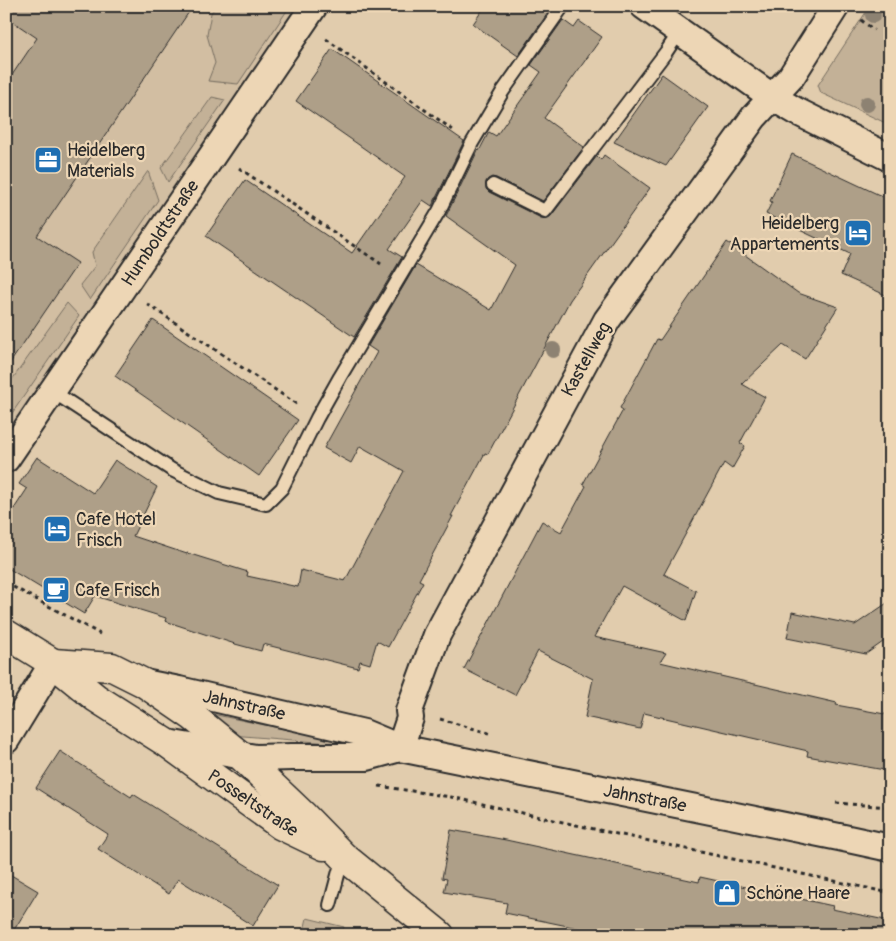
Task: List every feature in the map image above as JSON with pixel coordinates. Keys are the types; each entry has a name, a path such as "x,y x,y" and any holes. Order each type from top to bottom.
{"street":[{"path":"644,6 772,97 890,158"},
{"name":"Kastellweg","path":"400,748 410,718 409,711 437,635 607,320 754,117 791,77 836,6"},
{"name":"Humboldtstraße","path":"6,459 308,14"},
{"name":"Jahnstraße","path":"6,634 53,663 96,698 167,743 256,758 367,757 400,748"},
{"path":"6,740 53,663"},
{"name":"Jahnstraße","path":"53,663 112,667 144,683 192,716 240,755"},
{"name":"Jahnstraße","path":"144,683 364,733 400,748 890,848"},
{"name":"Posseltstraße","path":"167,743 280,825 344,856"},
{"name":"Posseltstraße","path":"240,755 344,856 440,935"}],"lane":[{"path":"52,391 172,470 219,493 266,504 282,488 340,376 439,211 472,143 503,91 563,6"},
{"path":"493,185 545,211 680,31"},
{"path":"330,905 344,856"}],"path":[{"path":"308,14 472,143"},
{"path":"214,152 400,277"},
{"path":"122,288 317,418"},
{"path":"6,583 102,635"},
{"path":"371,785 451,797 890,892"},
{"path":"861,806 890,807"}],"shaded area":[{"path":"6,6 318,6 125,292 6,479"},
{"path":"216,6 290,6 238,84 208,81 215,63 207,35 211,13"},
{"path":"870,6 890,6 890,125 821,93 818,85"},
{"path":"212,97 225,100 168,182 161,168"},
{"path":"148,171 158,200 90,300 80,285 95,266 92,252"},
{"path":"67,303 79,316 6,422 6,388"},
{"path":"202,712 366,746 231,735"},
{"path":"307,918 344,927 342,935 303,935"}],"building":[{"name":"Heidelberg Materials","path":"6,6 193,6 37,236 78,263 6,369 6,84 37,38 6,17"},
{"path":"485,6 544,6 550,10 518,56 473,24"},
{"path":"563,20 574,28 579,21 602,37 544,118 584,147 543,201 492,177 486,182 486,189 541,218 548,218 597,156 601,160 604,155 650,188 570,300 488,454 485,453 451,516 453,516 419,580 423,582 388,647 377,641 370,664 360,661 358,668 263,644 261,651 235,644 165,621 166,618 95,596 84,614 6,567 6,521 27,489 19,484 37,457 93,493 115,460 157,487 133,536 248,572 247,576 298,587 301,570 345,581 404,471 360,446 351,463 324,448 377,352 368,346 416,265 491,310 515,265 446,216 478,150 489,132 496,136 541,72 531,65"},
{"path":"332,49 464,141 432,206 423,200 389,249 402,257 354,337 206,236 245,180 352,253 405,177 296,101"},
{"path":"662,74 708,107 666,166 614,142"},
{"path":"792,154 890,200 890,297 841,275 850,254 766,214"},
{"path":"727,242 798,293 838,307 805,359 783,345 742,384 765,397 740,443 745,446 732,469 724,463 664,574 696,591 686,621 622,586 594,637 666,653 660,662 837,703 836,705 890,715 890,771 807,756 808,751 644,713 640,729 585,717 593,679 538,651 515,695 464,669 542,521 561,532 586,486 583,484 623,410 620,408 657,339 660,340"},
{"path":"153,320 298,420 259,476 115,376"},
{"path":"890,601 890,637 866,654 787,638 792,612 855,625"},
{"path":"60,751 131,797 133,794 278,885 253,926 178,879 169,894 98,849 108,834 36,788"},
{"path":"451,830 699,882 700,877 833,906 832,909 890,921 890,935 586,935 587,930 505,913 507,903 444,892 447,879 442,878"},
{"path":"6,872 38,891 11,935 6,935"}],"place":[{"name":"Heidelberg Materials","path":"48,160"},
{"name":"Heidelberg Appartements","path":"858,233"},
{"name":"Cafe Hotel Frisch","path":"57,529"},
{"name":"Cafe Frisch","path":"56,590"},
{"name":"Schöne Haare","path":"727,893"}]}
